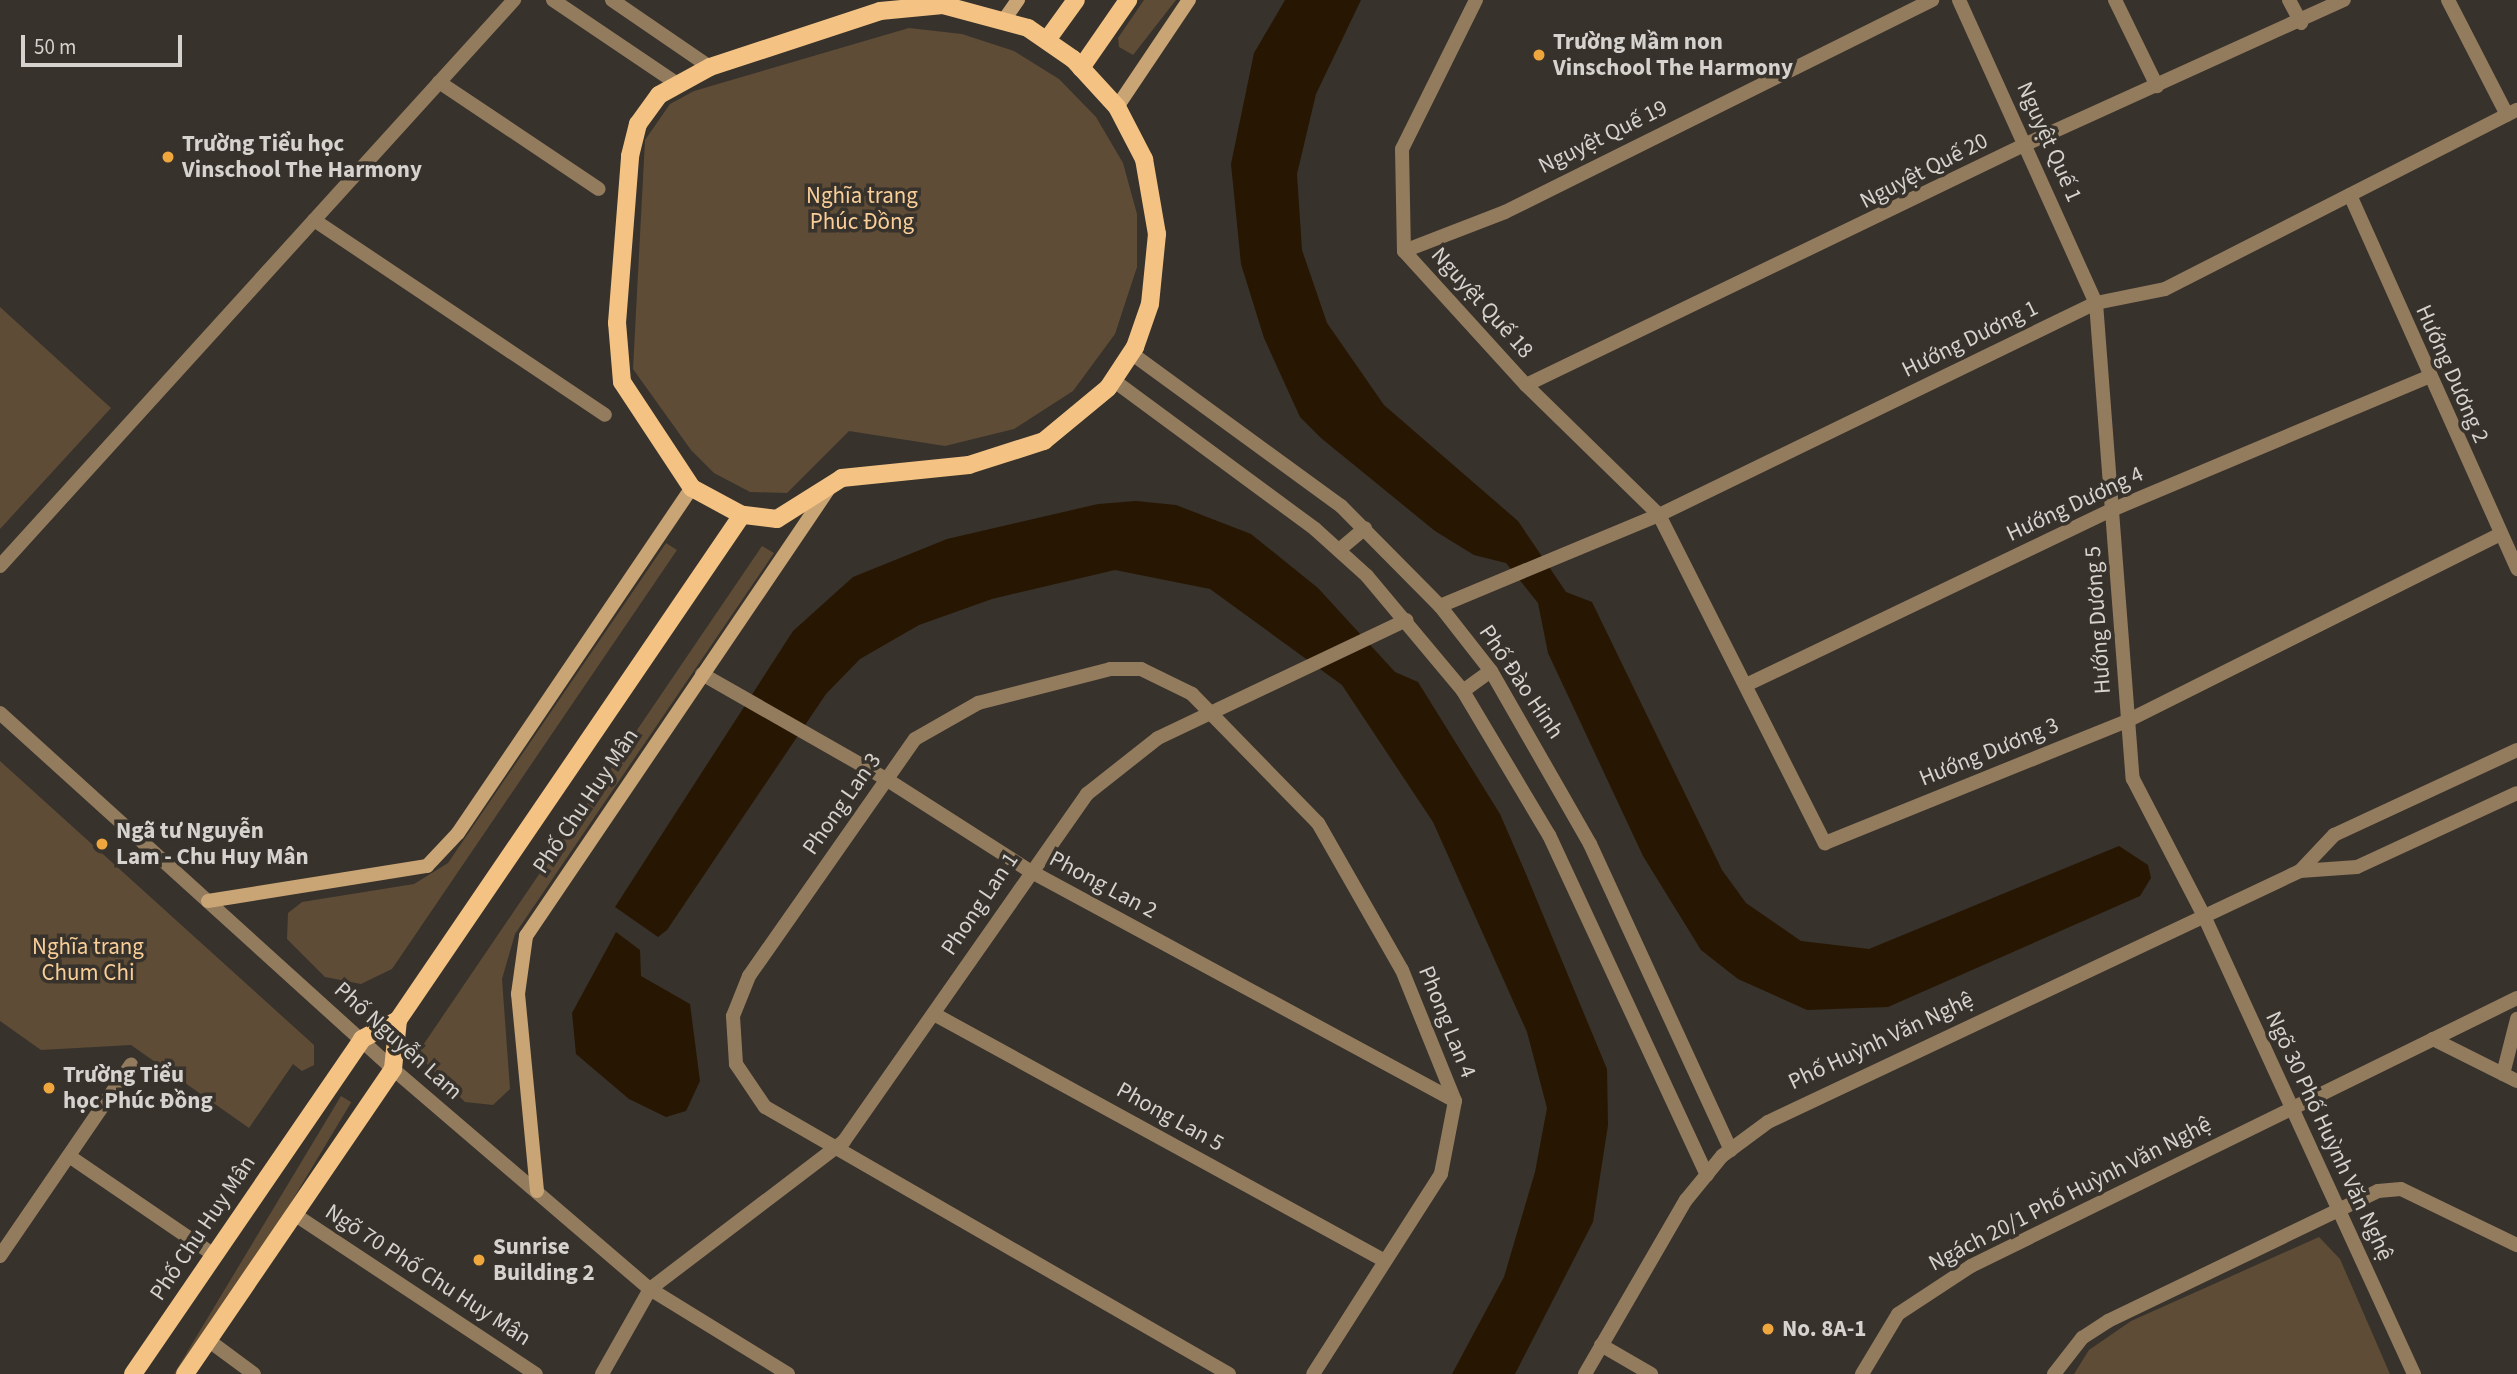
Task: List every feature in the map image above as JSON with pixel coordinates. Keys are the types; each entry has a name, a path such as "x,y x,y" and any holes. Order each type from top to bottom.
{"main road":[{"path":"1006,18 1018,0"},
{"path":"1047,40 1076,0"},
{"path":"1081,68 1128,0"},
{"path":"1116,107 1189,0"},
{"path":"943,5 1006,18 1047,40 1081,68 1116,107 1144,159 1157,234 1150,304 1131,353 1113,380 1075,422 1009,456 833,482 776,519 742,515 692,488 632,402 616,343 630,156 646,109 676,83 710,67 880,10 943,5"},
{"name":"Phố Chu Huy Mân","path":"537,1191 518,994 522,947 702,674 833,482"},
{"path":"208,901 404,874 427,866 458,833 692,488"},
{"name":"Phố Chu Huy Mân","path":"133,1374 362,1039 398,1020 742,515"},
{"name":"Phố Chu Huy Mân","path":"185,1374 393,1069 398,1020"}],"street":[{"path":"0,566 514,0"},
{"path":"554,0 676,83"},
{"path":"612,0 710,67"},
{"name":"Nguyệt Quế 18","path":"1476,0 1402,149 1404,251 1525,385 1659,515"},
{"name":"Nguyệt Quế 19","path":"1404,251 1505,212 1932,0"},
{"name":"Nguyệt Quế 1","path":"1959,0 2096,303"},
{"path":"2115,0 2157,86"},
{"path":"2289,0 2301,23"},
{"name":"Nguyệt Quế 20","path":"1525,385 2026,144 2301,23 2344,0"},
{"path":"2448,0 2512,112"},
{"path":"439,82 599,189"},
{"name":"Hướng Dương 1","path":"1440,606 1659,515 2096,303 2165,289 2512,112"},
{"name":"Hướng Dương 2","path":"2350,195 2498,536 2517,569"},
{"path":"314,220 605,415"},
{"name":"Hướng Dương 5","path":"2096,303 2133,779 2204,916"},
{"name":"Phố Đào Hinh","path":"1131,353 1253,436 1365,528 1440,606 1490,671 1590,844 1731,1150"},
{"name":"Hướng Dương 4","path":"1746,685 2114,509 2428,377"},
{"path":"1113,380 1219,453 1339,550 1406,620 1463,691 1554,846 1707,1175"},
{"name":"Hướng Dương 3","path":"1659,515 1825,843 2127,721 2498,536"},
{"path":"1339,550 1365,528"},
{"name":"Phong Lan 1","path":"650,1289 834,1150 934,1014 1030,871 1087,794 1122,762 1214,710 1406,620"},
{"name":"Phong Lan 3","path":"834,1150 765,1107 746,1086 731,1040 733,1016 749,976 915,739 942,718 1110,669 1141,669 1168,678 1214,710"},
{"path":"1463,691 1490,671"},
{"name":"Phong Lan 2","path":"702,674 886,779 1030,871 1455,1101"},
{"name":"Phong Lan 4","path":"1214,710 1318,824 1402,970 1455,1101 1441,1174 1313,1374"},
{"name":"Phố Nguyễn Lam","path":"0,713 393,1069 650,1289 789,1374"},
{"name":"Phố Huỳnh Văn Nghệ","path":"2300,871 2334,835 2517,750"},
{"name":"Phố Huỳnh Văn Nghệ","path":"1585,1374 1649,1256 1707,1175 1731,1150 1804,1101 2300,871 2357,867 2517,793"},
{"name":"Ngõ 30 Phố Huỳnh Văn Nghệ","path":"2204,916 2414,1374"},
{"name":"Ngách 20/1 Phố Huỳnh Văn Nghệ","path":"1861,1374 1898,1314 1937,1286 2291,1107 2517,998"},
{"name":"Phong Lan 5","path":"934,1014 1385,1261"},
{"path":"2503,1074 2517,1019"},
{"path":"2433,1039 2517,1081"},
{"path":"0,1256 131,1065"},
{"path":"834,1150 1229,1374"},
{"path":"69,1156 214,1255"},
{"path":"2054,1374 2082,1338 2108,1321 2338,1208 2401,1189 2517,1245"},
{"name":"Ngõ 70 Phố Chu Huy Mân","path":"294,1214 536,1374"},
{"path":"602,1374 650,1289"},
{"path":"208,1340 254,1374"},
{"path":"1601,1345 1651,1374"}],"green space":[{"path":"1144,0 1176,0 1133,55 1119,47 1118,38"},
{"name":"Nghĩa trang Phúc Đồng","path":"909,28 962,34 1014,51 1059,79 1096,117 1123,163 1137,214 1137,267 1115,334 1073,391 1014,429 945,446 849,431 787,493 750,492 714,473 691,450 633,369 645,140 670,104 694,91"},
{"path":"0,307 111,408 0,529"},
{"path":"666,543 677,550 392,969 361,984 325,977 287,939 288,913 302,902 414,884 448,863"},
{"path":"762,546 774,553 515,934 502,979 510,1089 493,1105 465,1102 417,1054"},
{"name":"Nghĩa trang Chum Chi","path":"0,761 314,1045 314,1065 302,1071 293,1064 249,1128 131,1045 41,1050 0,1021"},
{"path":"341,1096 351,1102 188,1374 174,1374"},
{"path":"2319,1237 2340,1259 2390,1374 2074,1374 2089,1350 2131,1321"}],"shaded area":[{"path":"1285,0 1361,0 1316,94 1297,174 1302,250 1327,323 1384,405 1518,521 1566,592 1592,602 1722,870 1746,903 1801,941 1869,949 2119,846 2148,865 2151,878 2140,896 1888,1007 1807,1010 1738,979 1701,950 1643,856 1548,653 1538,603 1506,563 1474,555 1435,531 1321,438 1300,417 1264,338 1241,264 1231,164 1254,53"},
{"path":"1136,501 1176,505 1251,534 1318,588 1395,672 1418,682 1500,814 1607,1069 1608,1125 1593,1222 1515,1374 1452,1374 1504,1277 1535,1172 1547,1108 1527,1032 1433,822 1342,685 1210,589 1115,570 992,599 919,625 860,659 826,694 667,930 658,937 615,907 793,631 853,577 947,539 1098,504"},
{"path":"616,932 640,950 641,976 690,1004 700,1081 686,1111 666,1117 629,1099 576,1054 572,1013"}],"place":[{"name":"Trường Mầm non Vinschool The Harmony","path":"1539,55"},
{"name":"Trường Tiểu học Vinschool The Harmony","path":"168,157"},
{"name":"Ngã tư Nguyễn Lam - Chu Huy Mân","path":"102,844"},
{"name":"Trường Tiểu học Phúc Đồng","path":"49,1088"},
{"name":"Sunrise Building 2","path":"479,1260"},
{"name":"No. 8A-1","path":"1768,1329"}]}
